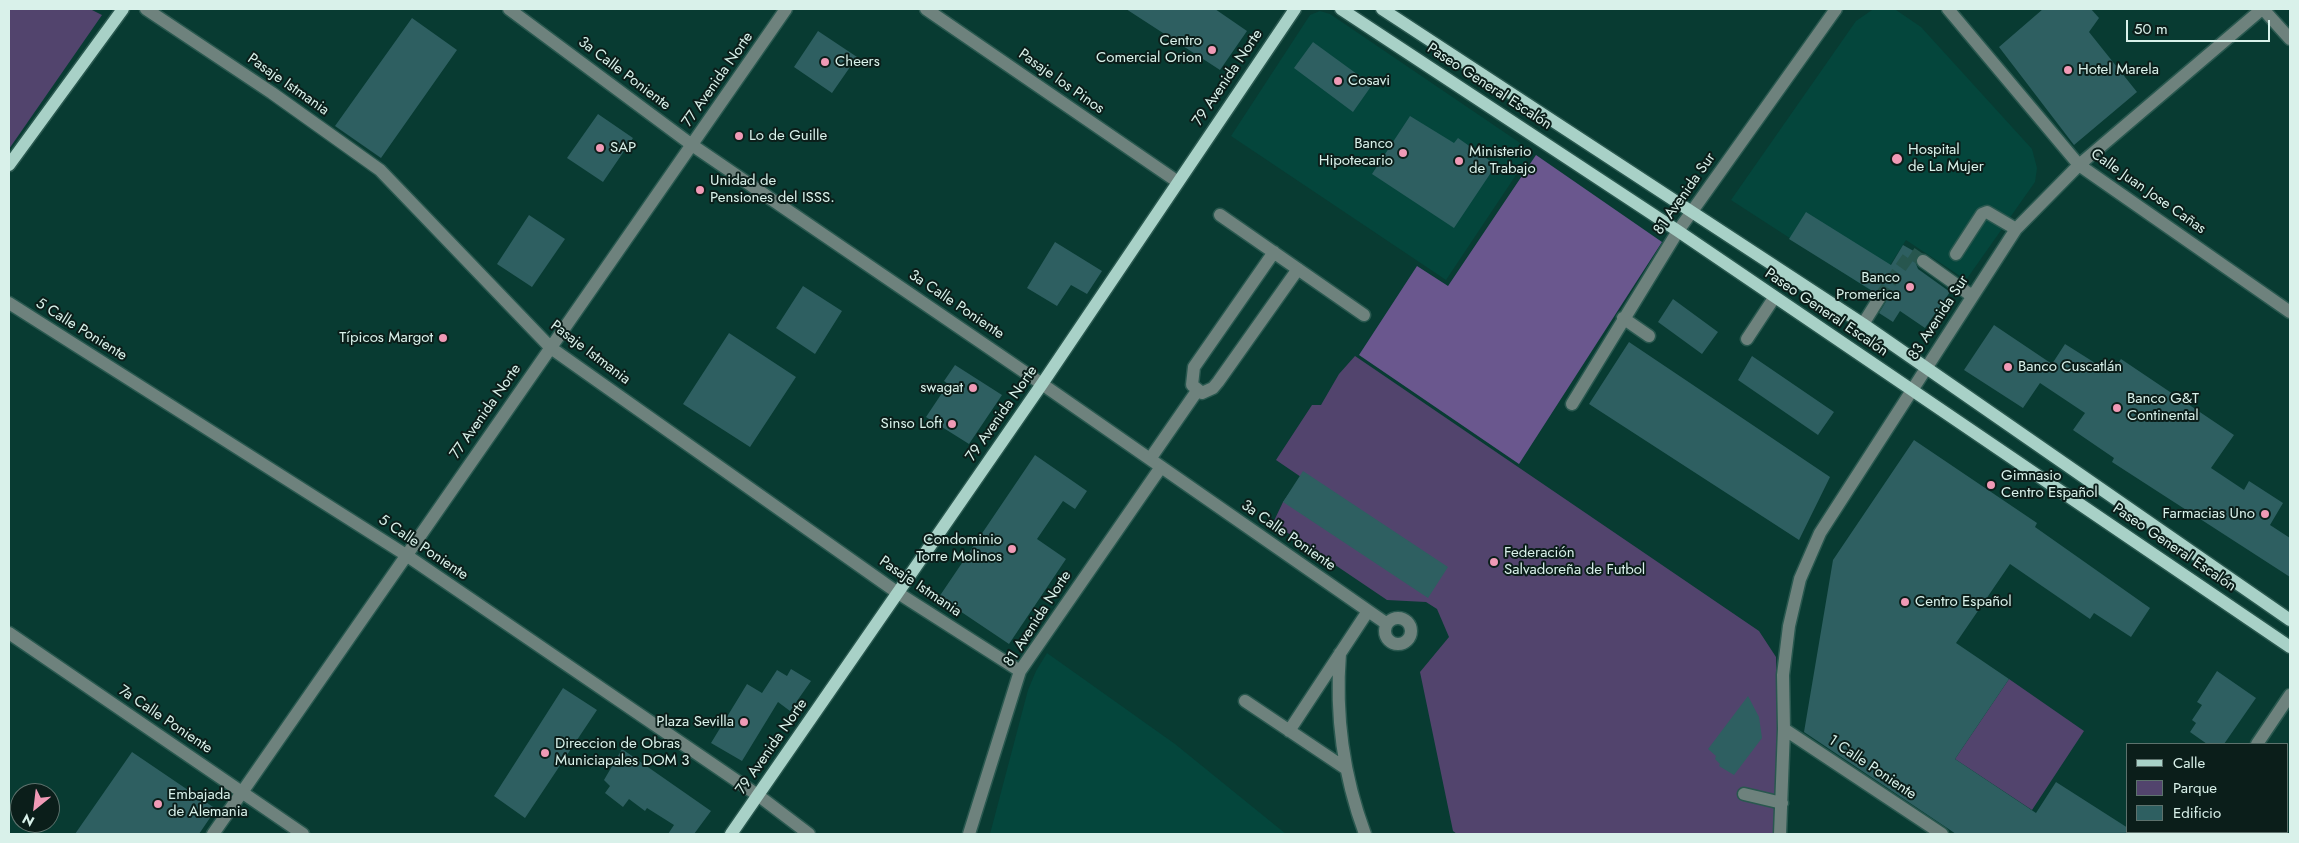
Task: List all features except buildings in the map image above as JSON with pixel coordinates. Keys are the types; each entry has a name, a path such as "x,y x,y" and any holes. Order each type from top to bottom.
{"main road":[{"path":"9,165 123,9"},
{"name":"79 Avenida Norte","path":"731,834 1042,384 1295,9"},
{"name":"Paseo General Escalón","path":"1342,9 1678,231 2290,647"},
{"name":"Paseo General Escalón","path":"1382,9 1693,210 1863,324 2290,620"}],"street":[{"name":"Pasaje Istmania","path":"146,9 272,93 380,170 551,348 898,593 1020,671"},
{"name":"3a Calle Poniente","path":"509,9 692,145 1042,384 1387,624"},
{"name":"77 Avenida Norte","path":"213,834 786,9"},
{"name":"Pasaje los Pinos","path":"926,9 1178,182"},
{"name":"81 Avenida Sur","path":"1572,404 1622,318 1678,231 1836,9"},
{"name":"Calle Juan Jose Cañas","path":"1948,9 2079,165 2290,312"},
{"name":"83 Avenida Sur","path":"1780,834 1784,729 1783,675 1789,626 1800,579 1820,533 2016,229 2079,165 2262,9"},
{"path":"2262,9 2290,39"},
{"path":"1956,254 1982,214 1987,212 2016,229"},
{"path":"1220,215 1364,315"},
{"path":"1274,252 1194,367 1192,385 1197,391 1202,393 1213,388 1218,382 1298,269"},
{"path":"1923,261 1972,296"},
{"path":"1863,324 1880,297"},
{"path":"1746,339 1774,298"},
{"name":"5 Calle Poniente","path":"9,303 406,555 758,796 809,834"},
{"path":"1622,318 1649,336"},
{"path":"1150,459 1197,391"},
{"name":"81 Avenida Norte","path":"969,834 1020,671 1161,467"},
{"path":"1289,731 1368,611"},
{"name":"7a Calle Poniente","path":"9,634 303,834"},
{"path":"1340,653 1338,714 1345,768 1365,834"},
{"path":"2258,743 2290,694"},
{"path":"1245,701 1345,768"},
{"name":"1 Calle Poniente","path":"1784,729 1942,834"},
{"path":"1744,794 1782,803"}],"shaded area":[{"name":"Hospital de La Mujer","path":"1872,10 1896,10 1921,27 2032,149 2037,168 2035,182 1966,280 1906,240 1873,292 1731,200 1856,21"},
{"path":"1320,11 1330,14 1532,151 1446,280 1231,136 1310,15"},
{"path":"1536,155 1662,242 1519,464 1359,355 1417,266 1448,286"},
{"path":"1047,653 1175,744 1286,834 990,834 1028,690 1036,671"}],"green space":[{"path":"9,9 90,9 102,15 9,149"},
{"name":"Federación Salvadoreña de Futbol","path":"1355,356 1759,631 1776,657 1778,730 1774,834 1457,834 1453,831 1420,672 1449,637 1437,609 1426,602 1387,600 1273,523 1283,502 1301,477 1276,460 1312,405 1321,405 1339,374"},
{"path":"2009,679 2084,731 2032,810 1955,759"}],"tunnel":[{"path":"1880,297 1911,253 1923,261"}],"place":[{"name":"Centro Comercial Orion","path":"1212,50"},
{"name":"Cheers","path":"825,62"},
{"name":"Hotel Marela","path":"2068,70"},
{"name":"Cosavi","path":"1338,81"},
{"name":"Lo de Guille","path":"739,136"},
{"name":"SAP","path":"600,148"},
{"name":"Banco Hipotecario","path":"1403,153"},
{"name":"Hospital de La Mujer","path":"1897,159"},
{"name":"Ministerio de Trabajo","path":"1459,161"},
{"name":"Unidad de Pensiones del ISSS.","path":"700,190"},
{"name":"Banco Promerica","path":"1910,287"},
{"name":"Típicos Margot","path":"443,338"},
{"name":"Banco Cuscatlán","path":"2008,367"},
{"name":"swagat","path":"973,388"},
{"name":"Banco G&T Continental","path":"2117,408"},
{"name":"Sinso Loft","path":"952,424"},
{"name":"Gimnasio Centro Español","path":"1991,485"},
{"name":"Farmacias Uno","path":"2265,514"},
{"name":"Condominio Torre Molinos","path":"1012,549"},
{"name":"Federación Salvadoreña de Futbol","path":"1494,562"},
{"name":"Centro Español","path":"1905,602"},
{"name":"Plaza Sevilla","path":"744,722"},
{"name":"Direccion de Obras Municiapales DOM 3","path":"545,753"},
{"name":"Embajada de Alemania","path":"158,804"}]}
